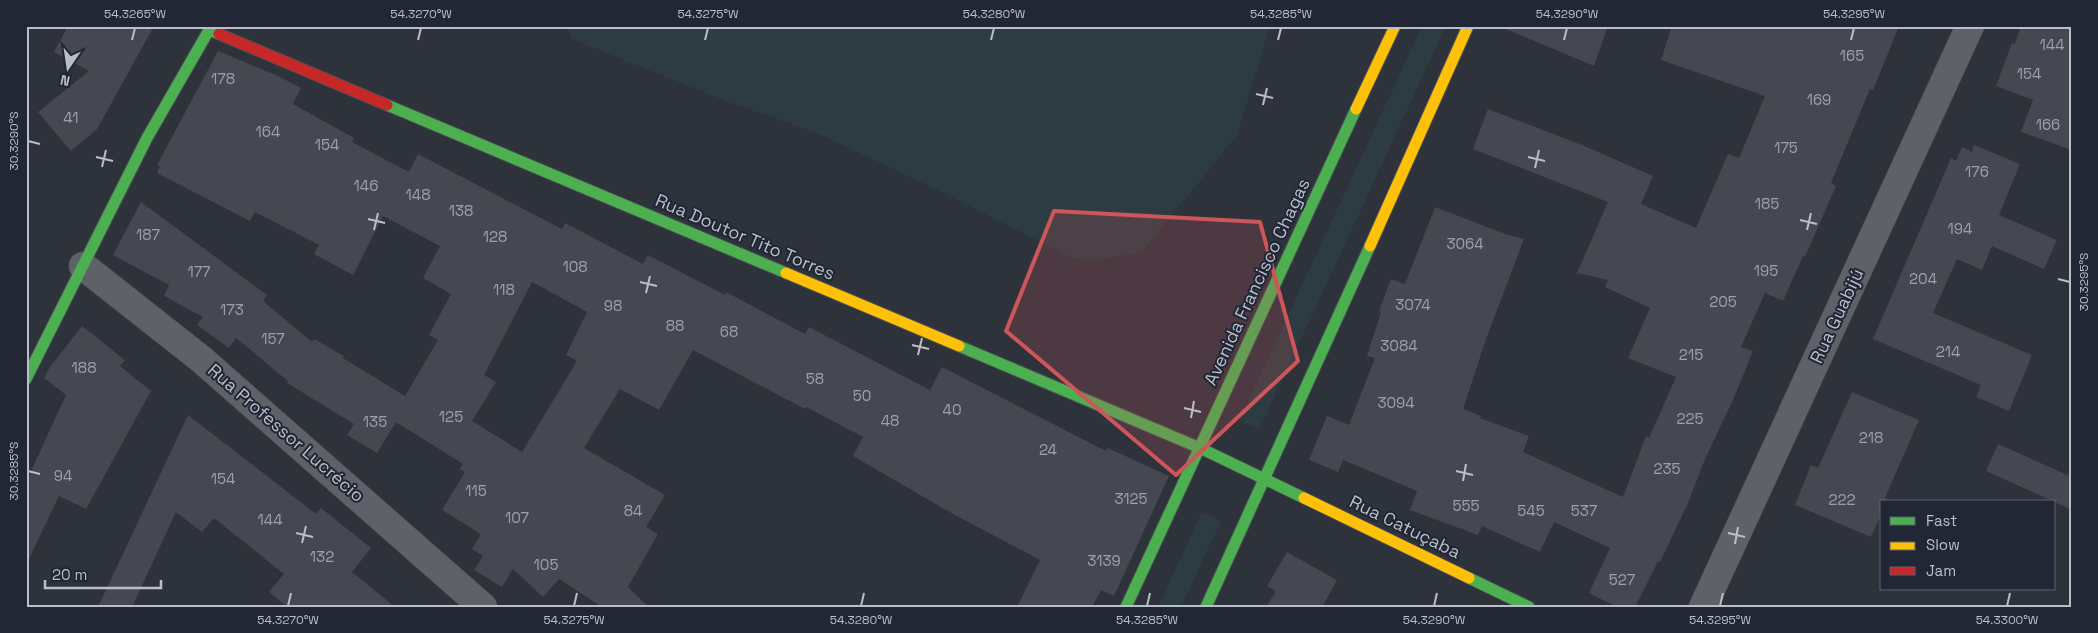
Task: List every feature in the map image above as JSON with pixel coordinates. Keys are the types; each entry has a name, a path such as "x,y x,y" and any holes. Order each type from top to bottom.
{"street":[{"name":"Avenida Francisco Chagas","path":"1126,607 1395,26"},
{"path":"1206,607 1266,478 1468,26"},
{"name":"Rua Guabijú","path":"1703,607 1970,26"},
{"name":"Rua Doutor Tito Torres","path":"83,266 147,138 209,30 1200,448 1266,478"},
{"path":"26,378 83,266"},
{"name":"Rua Professor Lucrécio","path":"83,266 201,358 483,607"},
{"name":"Rua Catuçaba","path":"1266,478 1529,607"}],"highlighted area":[{"path":"1054,211 1260,222 1298,361 1176,475 1006,331"}],"shaded area":[{"path":"567,26 1270,26 1237,135 1142,252 1092,261 1072,258 944,193 817,133 728,102 572,39"},
{"path":"1422,26 1446,26 1259,430 1239,421"},
{"path":"1202,512 1221,521 1181,607 1158,607"}],"building":[{"path":"68,26 154,26 97,129 71,151 38,112 89,71 54,52"},
{"path":"1499,26 1608,26 1594,66"},
{"path":"1672,26 1899,26 1873,90 1870,89 1831,183 1836,186 1805,257 1803,256 1783,301 1765,293 1741,347 1753,351 1733,400 1705,459 1688,503 1660,562 1658,561 1635,607 1617,607 1589,593 1610,548 1554,522 1540,552 1482,526 1478,535 1410,510 1417,491 1343,460 1338,472 1309,460 1327,416 1349,425 1375,358 1367,356 1381,312 1379,311 1391,279 1405,284 1435,207 1508,235 1524,239 1486,339 1463,409 1481,416 1480,418 1529,436 1523,452 1623,497 1646,436 1649,438 1676,377 1628,358 1650,308 1605,287 1608,280 1577,273 1608,202 1473,149 1488,109 1582,145 1653,176 1641,204 1696,228 1728,154 1739,158 1765,96 1661,60"},
{"path":"2021,26 2072,26 2072,150 2021,132 2033,100 1996,86 2012,43 2015,44"},
{"path":"218,51 276,75 301,88 293,104 354,138 352,142 409,172 418,154 562,229 565,223 643,264 648,255 725,295 726,292 805,334 809,327 930,390 942,367 1106,451 1108,448 1169,476 1114,596 1101,590 1092,607 1017,607 1040,560 953,514 853,456 863,437 693,350 659,410 620,389 584,448 665,495 646,527 658,534 628,587 648,607 602,607 559,579 543,597 513,569 502,587 474,570 483,556 472,549 481,534 442,510 465,472 460,469 463,464 396,422 377,453 347,435 354,424 287,383 288,381 236,338 229,348 197,325 203,317 164,296 169,285 113,255 141,202 267,295 263,301 312,342 314,339 344,356 343,358 405,396 438,340 429,335 451,294 423,278 440,246 383,216 353,275 314,254 319,245 255,212 250,221 157,173 160,166 157,165","holes":["532,282 587,312 566,355 577,361 522,452 472,421 496,382 484,375"]},
{"path":"1974,145 2020,164 1999,215 2057,240 2044,269 1992,246 1982,270 1957,259 1933,313 2032,355 2009,411 1976,397 1981,385 1873,339 1951,158 1956,161 1962,147 1972,152"},
{"path":"82,326 125,360 120,366 151,391 86,509 59,496 26,565 26,482 66,395 44,378 50,367"},
{"path":"1852,392 1919,420 1885,498 1888,499 1880,500 1880,517 1871,537 1795,505 1811,465 1818,468"},
{"path":"188,415 316,514 321,508 371,548 352,572 395,607 287,607 269,592 284,574 214,518 202,532 176,512 132,607 98,607"},
{"path":"1998,444 2072,477 2072,510 2056,503 2056,500 2050,500 1986,471"},
{"path":"1287,552 1337,580 1322,607 1266,607 1276,591 1267,586"}],"traffic: fast":[{"path":"26,379 147,138 209,30 219,34"},
{"path":"387,105 786,273"},
{"path":"1126,607 1356,109"},
{"path":"1206,607 1370,246"},
{"path":"959,346 1200,448 1304,498"},
{"path":"1469,578 1529,607"}],"traffic: slow":[{"path":"1356,109 1395,26"},
{"path":"1370,246 1468,26"},
{"path":"786,273 959,346"},
{"path":"1304,498 1469,578"}],"traffic: jam":[{"path":"219,34 387,105"}]}
